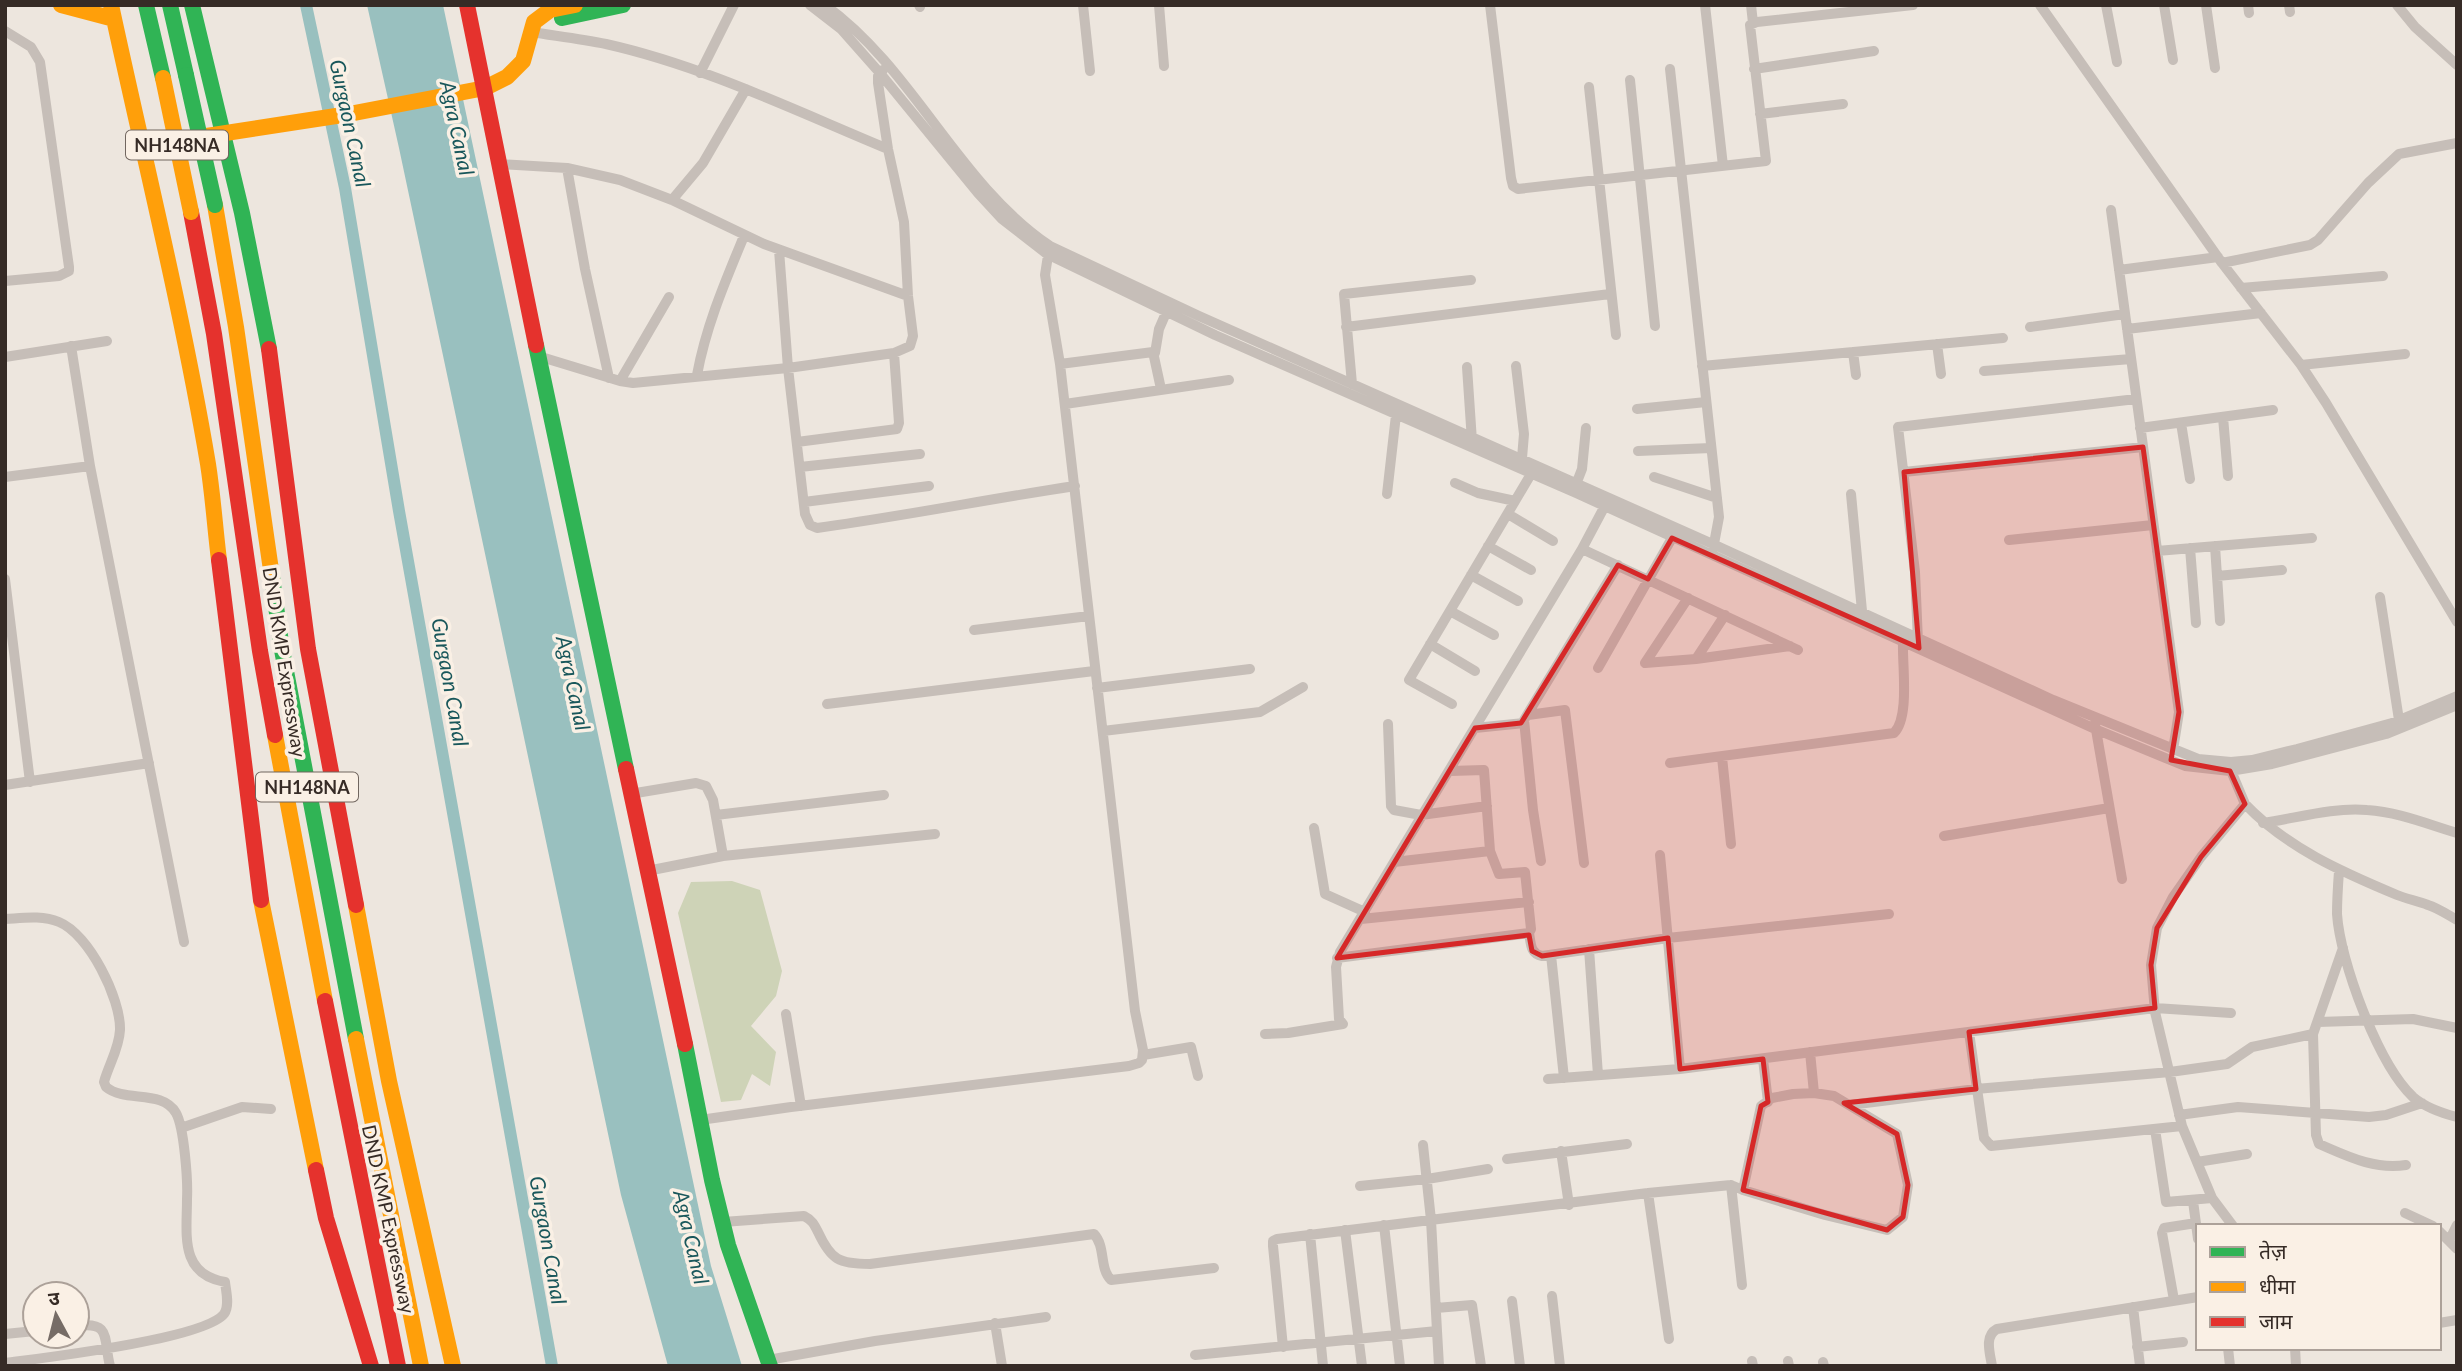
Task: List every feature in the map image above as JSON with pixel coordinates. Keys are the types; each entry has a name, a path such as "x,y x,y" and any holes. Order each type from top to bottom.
{"main road":[{"path":"61,5 113,12 170,266 208,466 253,852 266,935 326,1218 371,1366"},
{"name":"DND KMP Expressway","path":"146,5 191,212 214,334 260,651 307,915 398,1366"},
{"name":"DND KMP Expressway","path":"170,5 215,205 236,327 282,650 330,911 421,1366"},
{"path":"192,5 266,324 308,649 389,1081 453,1366"},
{"path":"467,5 538,356 700,1120 728,1245 769,1363"},
{"path":"141,146 349,114 485,88 507,77 523,61 534,22 542,13 575,5"},
{"path":"542,13 548,22 623,5"}],"street":[{"path":"700,73 734,5"},
{"path":"810,5 832,20 883,69"},
{"path":"825,5 856,31 1002,219 1049,250 1402,413 1855,612 2185,765 2229,767 2272,764 2386,734 2457,705"},
{"path":"1083,5 1090,71"},
{"path":"1159,5 1164,66"},
{"path":"1490,5 1513,186 1518,189 1766,160 1750,30 1754,23 1751,5"},
{"path":"1705,5 1723,166"},
{"path":"1754,23 1913,5"},
{"path":"2040,5 2220,260 2301,365 2457,622"},
{"path":"2106,5 2117,62"},
{"path":"2165,5 2173,60"},
{"path":"2206,5 2215,68"},
{"path":"2400,6 2415,27 2457,65"},
{"path":"5,31 32,47 40,62 69,267 65,274 59,276 5,281"},
{"path":"531,32 607,45 700,73 746,89 888,149"},
{"path":"1754,69 1874,51"},
{"path":"538,356 614,379 648,382 788,368 894,353 908,348 912,343 904,222 888,149 878,83 883,69"},
{"path":"1670,69 1717,498 1719,523 1713,550"},
{"path":"1630,80 1655,326"},
{"path":"1589,88 1616,335"},
{"path":"672,200 703,163 746,89"},
{"path":"1759,114 1843,104"},
{"path":"2119,270 2220,260 2310,245 2318,240 2368,183 2399,154 2457,143"},
{"path":"499,164 567,168 620,180 672,200 744,236 908,296"},
{"path":"567,168 585,269 614,379"},
{"path":"2110,210 2179,712 2173,750"},
{"path":"697,375 712,315 744,236"},
{"path":"779,250 788,368 804,502 810,525 817,528 1075,486"},
{"path":"700,1120 1129,1066 1139,1063 1143,1055 1135,1011 1094,671 1060,364 1045,275 1049,250"},
{"path":"2241,288 2383,276"},
{"path":"1352,384 1343,297 1346,293 1471,280"},
{"path":"1346,327 1611,295"},
{"path":"614,379 669,297"},
{"path":"1161,389 1155,353 1156,340 1169,307"},
{"path":"2127,329 2261,313"},
{"path":"2030,327 2125,314"},
{"path":"1702,366 2003,338"},
{"path":"5,356 107,341"},
{"path":"1937,344 1941,374"},
{"path":"71,346 90,466 184,942"},
{"path":"1853,352 1856,376"},
{"path":"797,442 897,429 899,423 894,353"},
{"path":"1060,364 1155,353"},
{"path":"2301,365 2404,354"},
{"path":"1984,372 2131,359"},
{"path":"1516,366 1524,434 1522,458"},
{"path":"1467,367 1472,443"},
{"path":"1065,404 1229,380"},
{"path":"1339,384 1352,384 1402,413"},
{"path":"1918,643 1915,572 1898,427 2136,399"},
{"path":"1637,409 1706,402"},
{"path":"2140,428 2273,410"},
{"path":"1387,494 1402,413"},
{"path":"2223,418 2228,476"},
{"path":"2181,423 2190,479"},
{"path":"1575,487 1585,455 1586,428"},
{"path":"1472,443 1522,458 1534,469"},
{"path":"1904,472 2143,447"},
{"path":"1637,451 1711,448"},
{"path":"800,467 919,454"},
{"path":"5,477 90,466"},
{"path":"1452,704 1409,680 1534,469"},
{"path":"1654,477 1717,498"},
{"path":"1455,482 1478,493 1515,501"},
{"path":"804,502 929,486"},
{"path":"1851,494 1855,612"},
{"path":"1607,502 1672,538 1713,550"},
{"path":"1265,1034 1343,1024 1339,1019 1337,958 1582,549 1607,502"},
{"path":"1507,514 1553,541"},
{"path":"2009,540 2153,525"},
{"path":"1598,668 1672,538"},
{"path":"2157,551 2312,538"},
{"path":"1488,546 1531,570"},
{"path":"2215,546 2220,621"},
{"path":"2190,548 2196,623"},
{"path":"1582,549 1648,579 1794,648 1645,663 1688,598"},
{"path":"1541,861 1526,719 1618,565"},
{"path":"2217,576 2281,570"},
{"path":"1471,575 1518,601"},
{"path":"5,579 30,782"},
{"path":"2380,597 2399,720"},
{"path":"1450,611 1494,635"},
{"path":"1855,612 1903,642 1918,643"},
{"path":"1696,659 1725,615"},
{"path":"974,630 1089,616"},
{"path":"1670,762 1894,733 1900,727 1903,715 1903,642"},
{"path":"1430,644 1475,671"},
{"path":"1097,688 1251,669"},
{"path":"827,704 1094,671"},
{"path":"1103,731 1260,712 1303,687"},
{"path":"2095,723 2229,767 2399,720 2457,696"},
{"path":"1475,727 1565,710 1584,863"},
{"path":"2095,723 2122,880"},
{"path":"1388,724 1391,806 1399,813 1422,816 1487,806"},
{"path":"1722,757 1731,844"},
{"path":"5,785 149,763"},
{"path":"2229,767 2245,804 2263,823 2295,845 2339,870 2428,905 2457,920"},
{"path":"1450,771 1484,770 1490,851 1500,874 1525,872 1529,933 1532,951 1536,955 1889,914"},
{"path":"630,794 696,783 702,785 711,793 723,856"},
{"path":"716,815 884,795"},
{"path":"2232,1224 2213,1198 2180,1121 2155,1008 2151,965 2157,928 2173,897 2201,857 2245,804"},
{"path":"1944,836 2109,808"},
{"path":"2263,823 2349,810 2367,810 2399,815 2457,833"},
{"path":"1314,828 1325,894 1363,915 1529,902"},
{"path":"647,871 723,856 935,834"},
{"path":"1394,862 1490,851"},
{"path":"1660,855 1680,1069"},
{"path":"2339,870 2337,914 2343,948 2368,1021 2404,1087 2422,1103 2440,1113 2457,1117"},
{"path":"5,919 48,919 66,926 81,939 97,964 119,1015 120,1032 116,1051 104,1082 106,1087 116,1093 166,1103 177,1114 181,1128 187,1194 188,1253 204,1274 225,1282 227,1309 213,1322 188,1333 106,1348 68,1360 5,1363"},
{"path":"1337,958 1529,933"},
{"path":"2343,948 2314,1034 2316,1135 2319,1144 2363,1162 2406,1165"},
{"path":"1589,949 1598,1075"},
{"path":"1551,954 1564,1078"},
{"path":"1548,1079 1680,1069 2155,1008 2231,1013"},
{"path":"786,1014 801,1106"},
{"path":"2318,1022 2413,1019 2457,1028"},
{"path":"1969,1032 1984,1138 1991,1146 2155,1129 2238,1107 2377,1117 2422,1103"},
{"path":"1850,1105 1976,1089 2170,1072 2227,1064 2252,1047 2314,1034"},
{"path":"1143,1055 1191,1047 1198,1076"},
{"path":"1811,1052 1814,1093"},
{"path":"1763,1059 1768,1102"},
{"path":"1283,1347 1273,1241 1310,1234 1731,1185 1744,1190 1887,1230 1903,1217 1908,1185 1897,1134 1835,1096 1814,1093 1772,1098 1761,1107 1744,1190"},
{"path":"181,1128 242,1107 271,1110"},
{"path":"2155,1129 2165,1200 2170,1203 2213,1198"},
{"path":"1507,1159 1627,1144"},
{"path":"1423,1145 1431,1220 1439,1366"},
{"path":"1561,1151 1569,1205"},
{"path":"2197,1162 2247,1154"},
{"path":"1360,1186 1427,1180 1488,1168"},
{"path":"1731,1185 1742,1285"},
{"path":"1648,1193 1669,1339"},
{"path":"2174,1300 2162,1233 2164,1228 2196,1223 2193,1201"},
{"path":"2405,1213 2428,1224"},
{"path":"723,1222 804,1216 813,1222 827,1251 833,1257 852,1264 1094,1234 1100,1243 1104,1268 1111,1280 1214,1268"},
{"path":"2453,1245 2457,1225"},
{"path":"1384,1226 1400,1366"},
{"path":"1345,1230 1362,1366"},
{"path":"1310,1234 1323,1366"},
{"path":"1552,1296 1560,1366"},
{"path":"1992,1366 1989,1340 1997,1329 2196,1297"},
{"path":"1512,1301 1520,1366"},
{"path":"1436,1308 1472,1305 1481,1366"},
{"path":"2133,1307 2140,1366"},
{"path":"769,1363 875,1341 1046,1317"},
{"path":"995,1323 1002,1366"},
{"path":"91,1324 102,1328 106,1335 110,1366"},
{"path":"1195,1356 1437,1331"},
{"path":"2137,1347 2183,1342"}],"highlighted area":[{"path":"2143,447 2179,712 2171,760 2230,771 2245,804 2201,857 2157,928 2151,965 2155,1008 1969,1032 1976,1089 1844,1103 1897,1134 1908,1185 1903,1217 1887,1230 1743,1190 1761,1106 1768,1102 1763,1059 1680,1069 1668,938 1542,956 1532,951 1529,935 1337,958 1475,728 1521,723 1618,565 1648,579 1672,538 1919,648 1904,472"}],"green space":[{"path":"732,881 760,890 782,971 776,996 751,1026 776,1052 770,1086 752,1074 741,1100 721,1102 678,913 691,882"}],"water":[{"name":"Agra Canal","path":"367,5 443,5 711,1266 742,1366 668,1366 621,1195"}],"waterway":[{"name":"Gurgaon Canal","path":"306,5 345,188 399,511 552,1366"}],"traffic: fast":[{"path":"146,5 163,78"},
{"path":"170,5 186,75"},
{"path":"192,5 242,213 269,349"},
{"path":"562,18 623,5"},
{"path":"186,75 215,205"},
{"path":"536,345 626,769"},
{"path":"272,577 282,650 356,1039"},
{"path":"685,1044 728,1245 770,1366"}],"traffic: slow":[{"path":"61,5 114,19"},
{"path":"111,5 198,406 210,476 219,560"},
{"path":"141,146 349,114 485,88 507,77 523,61 534,22 550,10 575,5"},
{"path":"163,78 191,212"},
{"path":"215,205 236,327 272,577"},
{"path":"275,735 325,1001"},
{"path":"261,900 316,1170"},
{"path":"356,905 389,1081 453,1366"},
{"path":"356,1039 421,1366"}],"traffic: jam":[{"path":"467,5 536,345"},
{"path":"191,212 214,334 260,651 275,735"},
{"path":"269,349 308,649 356,905"},
{"path":"219,560 261,900"},
{"path":"626,769 685,1044"},
{"path":"325,1001 398,1366"},
{"path":"316,1170 326,1218 371,1366"}]}
